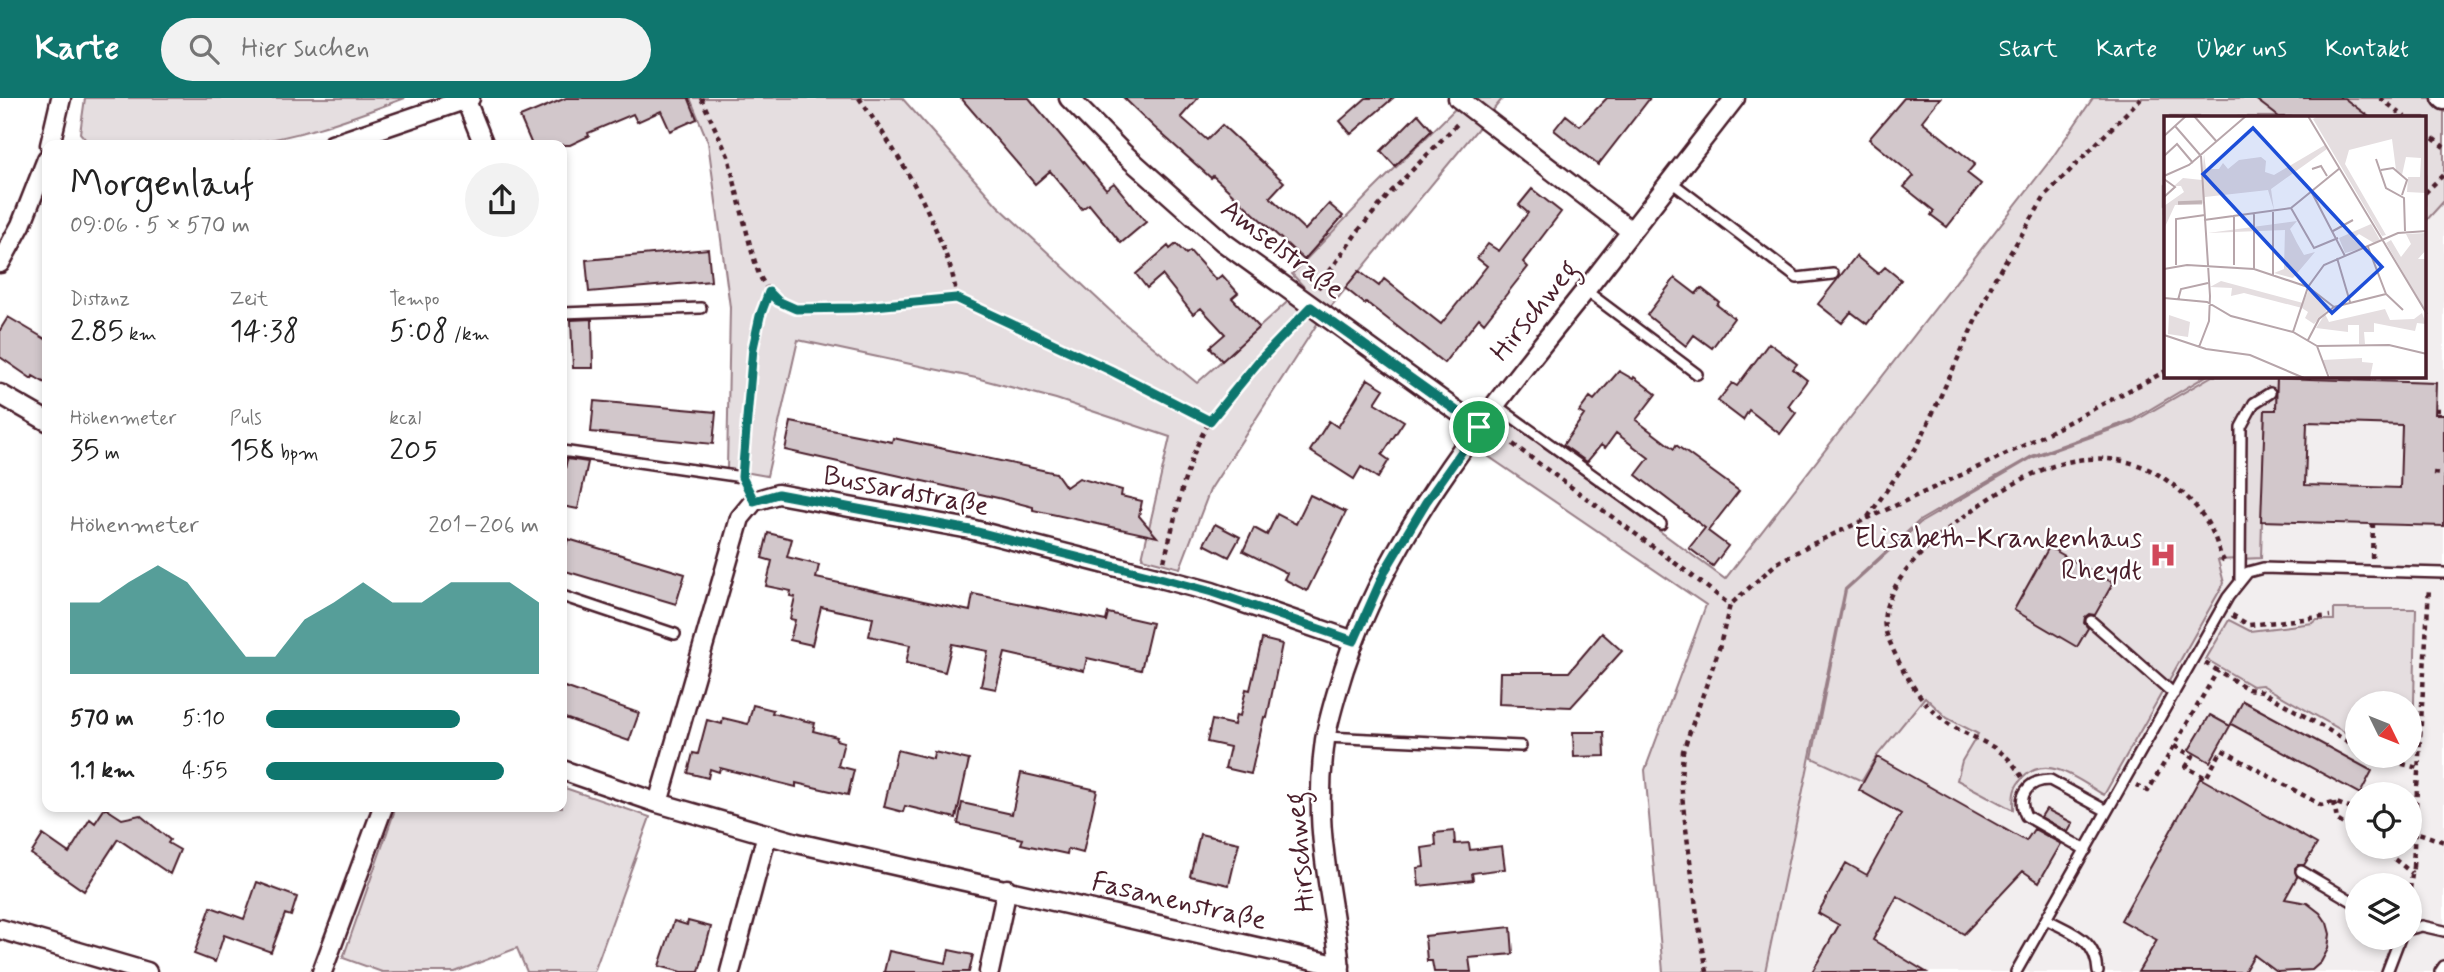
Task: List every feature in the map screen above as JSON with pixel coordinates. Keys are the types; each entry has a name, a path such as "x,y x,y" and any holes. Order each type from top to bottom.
{"street":[{"path":"51,140 61,98"},
{"name":"Amselstraße","path":"1069,98 1122,153 1213,233 1309,305 1481,424"},
{"name":"Hirschweg","path":"1340,969 1320,810 1325,737 1354,641 1386,569 1426,502 1494,404 1735,98"},
{"path":"347,140 467,99 482,140"},
{"path":"1465,103 1631,231"},
{"path":"0,263 21,225 42,177"},
{"path":"0,394 42,418"},
{"name":"Bussardstraße","path":"658,803 740,518 754,501 778,494 943,524 1160,578 1212,592 1354,641"},
{"name":"Fasanenstraße","path":"567,773 658,803 767,834 1340,969"},
{"path":"322,972 381,812"},
{"path":"730,972 767,834"},
{"path":"989,972 1007,889"},
{"path":"0,929 147,972"}],"lane":[{"path":"1670,181 1797,278 1833,274"},
{"path":"1585,290 1697,374"},
{"path":"567,313 701,308"},
{"path":"2241,579 2241,427 2254,403 2270,393"},
{"path":"1494,404 1661,524"},
{"path":"567,452 742,477"},
{"path":"2016,972 2194,657 2241,579 2248,572 2263,568 2444,573"},
{"path":"567,598 675,634"},
{"path":"2091,621 2174,694"},
{"path":"1325,737 1521,746"},
{"path":"2085,850 2026,816 2021,807 2022,796 2029,786 2040,780 2050,780 2107,811"},
{"path":"2301,871 2345,897"},
{"path":"2046,919 2080,934 2097,959 2098,972"},
{"path":"2422,926 2444,931"},
{"path":"2387,972 2395,950"},
{"path":"2440,972 2444,966"}],"path":[{"path":"701,98 728,156 759,275 778,301 796,309 854,308 956,298 1110,370 1210,421"},
{"path":"859,98 893,147 926,203 955,278 956,298"},
{"path":"1868,517 1919,445 1995,278 2046,195 2141,98"},
{"path":"2380,98 2404,116"},
{"path":"1160,578 1179,496 1189,466 1210,421 1309,305 1358,231 1465,103"},
{"path":"2426,133 2444,147"},
{"path":"2426,192 2444,174"},
{"path":"742,477 753,348 769,292"},
{"path":"1707,972 1696,915 1681,779 1683,751 1719,649 1730,605 1777,563 1806,547 2015,450 2164,372"},
{"path":"2435,410 2444,410"},
{"path":"1481,424 1665,554 1730,605"},
{"path":"2029,786 2006,756 1945,721 1928,705 1917,692 1886,632 1886,612 1893,587 1923,550 1993,498 2039,472 2067,462 2114,460 2154,472 2187,497 2203,515 2226,565 2241,579"},
{"path":"2433,473 2444,474"},
{"path":"2371,571 2373,524"},
{"path":"2422,703 2430,573"},
{"path":"2222,610 2249,625 2330,616"},
{"path":"2194,657 2248,689 2262,691 2345,740"},
{"path":"2126,778 2148,791 2218,670"},
{"path":"2174,746 2193,757 2186,767 2206,778 2222,750 2321,804 2334,802 2345,806"},
{"path":"2412,873 2418,768"},
{"path":"2334,802 2337,820 2345,825"},
{"path":"2422,834 2444,842"},
{"path":"2397,859 2413,870"}],"shaded area":[{"path":"85,98 405,98 341,121 269,140 86,140 80,133"},
{"path":"690,98 902,98 997,205 1117,317 1197,383 1304,287 1292,274 1466,98 1503,98 1319,321 1210,490 1180,568 1142,558 1170,437 1056,399 976,378 798,340 767,476 727,469 730,307 708,142"},
{"path":"2093,98 2444,98 2444,201 2426,221 2426,116 2164,116 2164,378 2203,378 2132,420 2032,456 1919,521 1845,589 1765,972 1663,972 1645,770 1706,605 1482,452 1507,419 1725,579 2052,158"},
{"name":"Elisabeth-Krankenhaus Rheydt","path":"2444,201 2444,972 1765,972 1845,589 1919,521 2032,456 2132,420 2203,378 2426,378 2426,222"},
{"path":"2209,378 2277,378 2276,410 2265,410 2261,558 2218,560 2224,583 2104,795 2065,772 2044,768 2034,770 2018,783 2013,810 1957,780 1962,761 1978,734 1947,718 1925,697 1876,757 1862,781 1812,758 1846,590 1920,523 2032,458 2133,422"},
{"path":"2277,378 2375,378 2375,381"},
{"path":"2334,609 2416,609 2414,691 2345,691 2345,732 2262,685 2252,686 2206,659 2229,620 2250,631 2313,623 2317,620 2334,620"},
{"path":"567,789 650,817 594,972 527,972 517,948 455,972 382,972 343,958 394,812 567,812"}],"building":[{"path":"566,98 690,98 697,119 670,131 661,111 637,122 633,114 567,145 567,140 530,140 520,117"},
{"path":"961,98 1029,98 1106,189 1114,183 1146,222 1121,243 1089,204 1082,209 1050,171 1035,184"},
{"path":"1124,98 1198,98 1181,117 1207,140 1222,125 1284,182 1270,197 1305,230 1329,204 1343,216 1304,260"},
{"path":"1366,98 1393,98 1351,134 1340,121"},
{"path":"1607,98 1650,98 1598,165 1554,130 1566,115 1580,126"},
{"path":"1904,98 1940,98 1922,121 1975,164 1967,173 1981,184 1947,227 1931,215 1934,211 1904,187 1914,176 1869,139"},
{"path":"2254,98 2344,98 2368,116 2278,116"},
{"path":"1418,114 1432,130 1395,166 1381,151"},
{"path":"1532,189 1561,212 1523,262 1528,267 1484,323 1479,318 1444,363 1345,288 1359,271 1379,286 1384,279 1441,324 1487,266 1477,258 1488,244 1499,251 1528,213 1519,205"},
{"path":"1176,244 1186,254 1190,251 1216,280 1222,275 1238,293 1232,298 1259,327 1222,361 1210,347 1225,334 1201,308 1193,314 1162,275 1147,288 1136,274 1168,246 1170,249"},
{"path":"708,249 711,281 589,292 586,260"},
{"path":"1856,256 1878,274 1885,267 1901,280 1867,324 1851,312 1842,323 1818,304"},
{"path":"1675,278 1696,294 1701,288 1734,318 1712,348 1694,335 1686,346 1647,315"},
{"path":"8,317 42,337 42,381 33,376 32,379 0,357 0,330"},
{"path":"592,319 593,368 573,368 571,320"},
{"path":"1769,343 1797,364 1793,369 1807,380 1788,406 1796,413 1780,434 1749,410 1743,420 1718,401 1732,383 1737,386"},
{"path":"1619,371 1633,379 1634,377 1656,394 1636,420 1674,449 1676,445 1739,491 1708,531 1728,546 1713,566 1689,548 1705,528 1636,475 1649,458 1616,433 1605,448 1601,445 1587,462 1563,445 1584,415 1579,412 1590,397 1594,400"},
{"path":"2277,378 2436,383 2435,414 2444,414 2444,526 2261,521 2265,410 2276,410","holes":["2307,422 2402,425 2400,488 2305,485"]},
{"path":"1368,379 1384,389 1375,403 1404,421 1382,455 1389,460 1378,478 1361,467 1354,479 1310,451 1329,421 1338,427"},
{"path":"594,401 716,412 713,444 591,432"},
{"path":"791,422 892,442 893,438 1056,473 1066,487 1079,478 1122,490 1121,496 1142,501 1139,516 1157,537 785,450"},
{"path":"567,459 588,462 578,509 567,507"},
{"path":"1310,495 1346,512 1307,591 1284,579 1287,573 1243,551 1254,528 1267,535 1277,514 1296,524"},
{"path":"1215,524 1240,537 1229,557 1204,544"},
{"path":"768,533 792,539 787,557 819,565 816,578 970,611 973,594 1106,621 1108,613 1152,623 1141,670 1087,658 1084,671 1005,653 996,689 981,686 988,651 952,644 945,672 906,663 910,645 869,636 873,618 821,607 812,645 790,640 795,620 790,619 795,597 790,596 791,591 766,586 772,561 762,558"},
{"path":"568,539 685,574 676,604 567,571"},
{"path":"2049,547 2113,583 2095,615 2089,614 2085,617 2084,623 2088,628 2077,647 2014,610"},
{"path":"1602,633 1622,651 1571,707 1499,704 1500,672 1569,672"},
{"path":"1262,639 1282,644 1267,718 1264,717 1251,774 1225,768 1230,747 1207,742 1212,720 1234,725 1236,715 1240,716 1246,689 1250,690"},
{"path":"567,688 639,713 629,741 567,719"},
{"path":"2243,701 2345,756 2345,768 2366,768 2372,771 2366,782 2345,782 2345,786 2231,724"},
{"path":"753,705 773,710 772,713 815,723 813,731 837,737 836,740 844,742 838,766 854,770 848,795 796,783 796,787 720,768 719,772 710,769 708,778 688,773 693,753 698,754 707,720 722,724 723,718 748,724"},
{"path":"2210,715 2230,726 2210,762 2189,750"},
{"path":"1573,732 1604,732 1605,756 1574,757"},
{"path":"897,750 933,759 934,752 969,760 956,818 905,806 903,812 884,807"},
{"path":"1877,757 2026,841 2034,829 2061,844 2039,882 2023,871 1964,934 1897,896 1873,940 1926,972 1812,972 1839,925 1818,913 1846,863 1867,875 1901,814 1859,790"},
{"path":"1021,773 1097,790 1083,853 1068,849 1067,854 1021,844 1023,839 958,824 962,803 1012,814"},
{"path":"2200,778 2317,844 2304,865 2295,868 2297,877 2285,899 2307,903 2320,913 2327,923 2330,934 2328,949 2321,962 2312,970 2277,972 2254,955 2244,972 2138,972 2157,940 2121,920"},
{"path":"2046,809 2073,823 2068,832 2041,817"},
{"path":"102,812 111,812 122,819 140,815 170,840 168,843 180,850 170,874 118,839 84,891 31,854 43,835 69,853 90,819 95,823"},
{"path":"1454,831 1455,844 1469,843 1470,850 1502,846 1505,869 1472,873 1473,880 1419,886 1417,868 1424,867 1422,848 1436,846 1435,833"},
{"path":"1200,834 1239,843 1229,885 1190,876"},
{"path":"257,882 297,897 291,916 285,914 271,952 224,935 215,962 194,954 211,907 244,919"},
{"path":"674,921 687,925 688,921 711,927 699,972 682,972 659,966"},
{"path":"1511,927 1513,954 1469,958 1471,972 1434,972 1432,961 1427,961 1425,936"},
{"path":"949,950 973,955 969,972 884,972 889,951 946,963"}],"place":[{"name":"Elisabeth-Krankenhaus Rheydt","path":"2163,555"}],"route":[{"path":"769,292 778,301 796,309 854,308 956,298 1110,370 1210,421 1258,362 1311,307 1479,427 1426,502 1386,569 1354,641 1212,592 970,530 778,494 754,501 742,477 753,348 769,292"}]}
